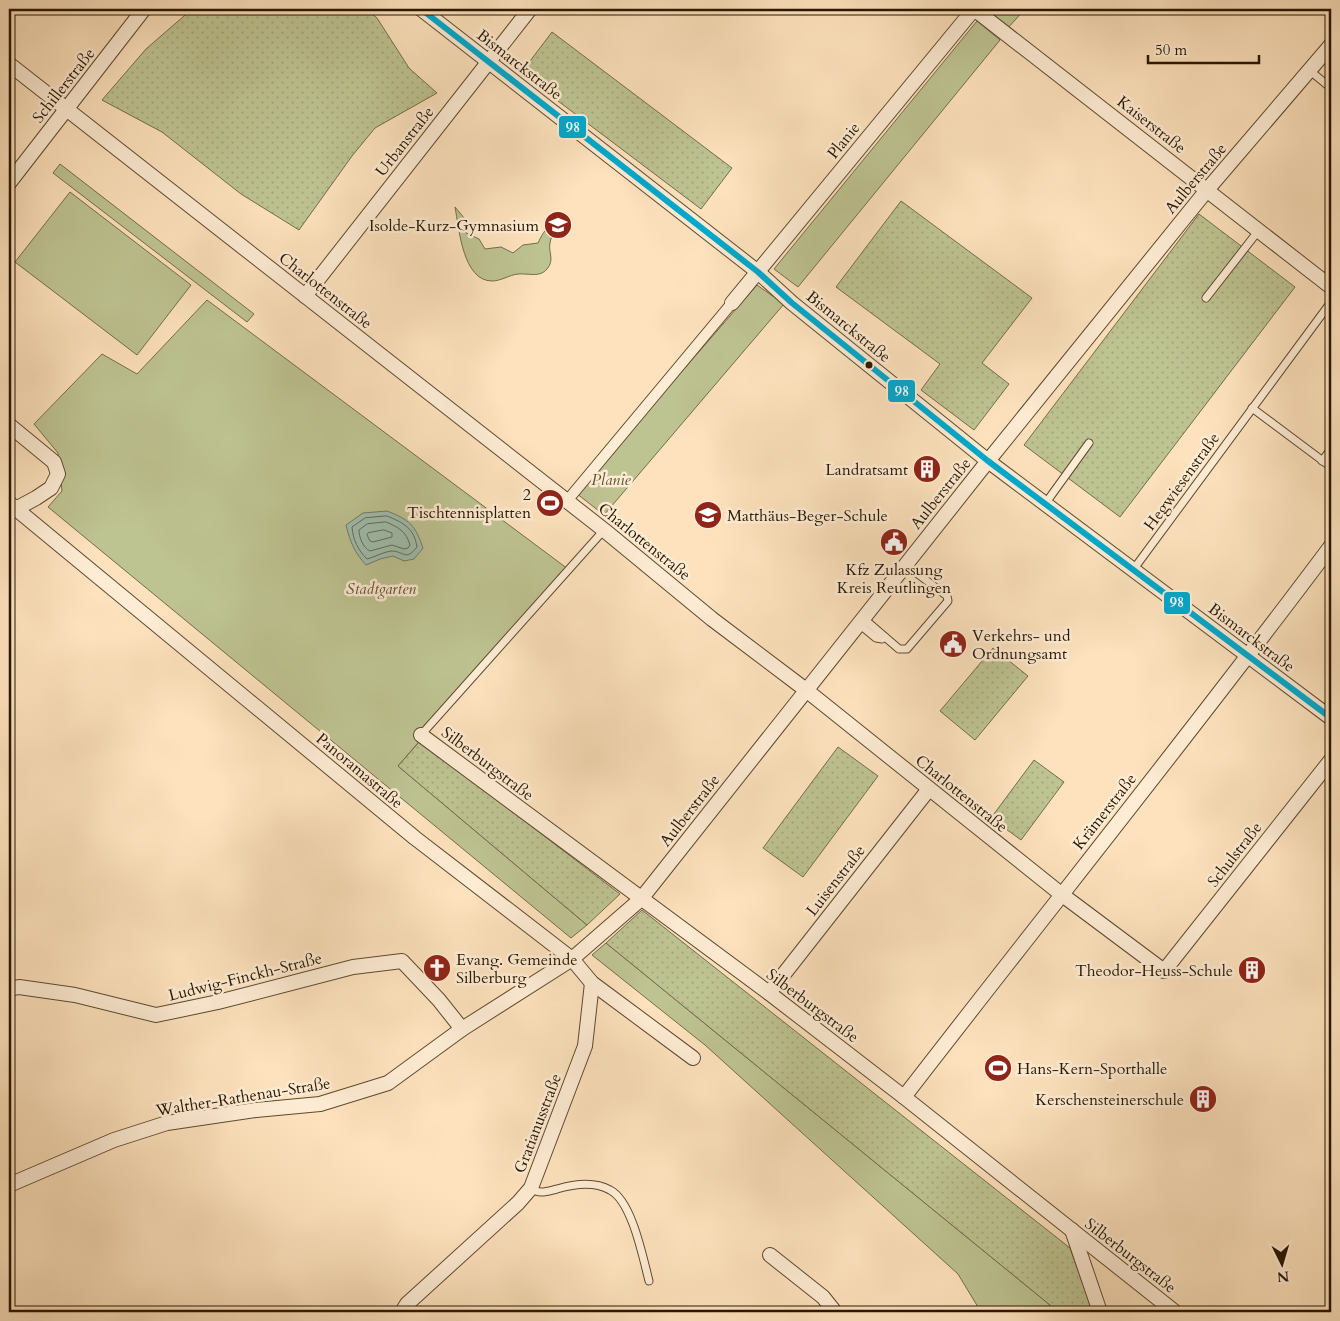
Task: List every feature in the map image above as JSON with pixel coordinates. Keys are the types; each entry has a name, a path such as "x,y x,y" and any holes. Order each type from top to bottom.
{"street":[{"name":"Schillerstraße","path":"9,183 144,9"},
{"name":"Bismarckstraße","path":"421,9 758,272 792,303 988,461 1331,718"},
{"name":"Urbanstraße","path":"305,296 530,9"},
{"name":"Kaiserstraße","path":"974,9 1259,230 1329,281"},
{"name":"Planie","path":"566,502 974,9"},
{"name":"Aulberstraße","path":"641,899 988,461 1207,190 1331,45"},
{"name":"Charlottenstraße","path":"9,64 604,530 712,619 806,690 1061,894 1164,971"},
{"path":"9,425 54,462 58,474 50,488 36,498 11,508"},
{"name":"Panoramastraße","path":"11,508 415,838 572,960 592,983 693,1058"},
{"name":"Krämerstraße","path":"904,1097 1248,657 1331,546"},
{"name":"Silberburgstraße","path":"421,735 769,993 904,1097 1175,1312"},
{"name":"Schulstraße","path":"1164,971 1331,760"},
{"name":"Luisenstraße","path":"769,993 929,789"},
{"name":"Walther-Rathenau-Straße","path":"9,1185 114,1140 167,1123 256,1110 320,1104 388,1082 462,1029 572,960 641,899"},
{"name":"Ludwig-Finckh-Straße","path":"9,989 19,987 75,995 156,1015 218,1002 352,967 402,961 439,1000 462,1029"},
{"name":"Gratianusstraße","path":"402,1312 407,1304 518,1203 531,1188 585,1046 592,983"},
{"path":"1071,1230 1100,1312"},
{"path":"770,1255 823,1297 835,1312"}],"lane":[{"path":"1309,70 1331,88"},
{"path":"1206,298 1259,230"},
{"name":"Hegwiesenstraße","path":"1133,570 1331,302"},
{"path":"1252,408 1331,467"},
{"path":"1045,504 1090,443"},
{"path":"1322,461 1331,449"},
{"path":"421,735 604,530"},
{"path":"861,621 885,637 899,650 903,650 907,649 948,601 947,596 906,565"},
{"path":"531,1188 542,1192 572,1185 597,1185 611,1190 620,1198 629,1215 649,1281"}],"green space":[{"path":"192,9 366,9 377,18 409,68 437,93 375,128 352,156 299,230 241,194 162,132 102,100 146,49"},
{"path":"987,9 1025,9 1007,29 985,12"},
{"path":"977,21 1000,40 798,287 774,269"},
{"path":"552,32 732,168 701,209 521,73"},
{"path":"60,164 254,314 247,322 53,173"},
{"path":"70,192 191,285 137,355 15,262"},
{"path":"901,201 1032,298 982,363 1009,384 974,430 921,390 940,364 836,287"},
{"path":"455,207 465,219 466,233 479,239 485,249 501,247 513,253 523,245 538,243 548,227 565,221 552,237 550,246 551,262 549,266 544,272 537,274 518,274 495,281 482,279 475,273 464,252"},
{"path":"1199,214 1295,287 1120,517 1024,445"},
{"name":"Planie","path":"757,285 784,304 604,515 576,493"},
{"name":"Stadtgarten","path":"207,300 568,569 398,766 587,925 571,938 48,507 62,491 58,453 34,424 102,354 137,374"},
{"path":"993,648 1028,676 975,740 940,711"},
{"path":"420,741 620,894 587,925 398,766"},
{"path":"838,747 878,776 803,877 763,848"},
{"path":"1034,760 1064,782 1021,840 991,818"},
{"path":"642,910 1070,1248 1093,1312 1052,1312 1050,1305 606,943"},
{"path":"606,943 1050,1305 1052,1312 981,1312 958,1274 705,1045 592,955"}],"water":[{"path":"387,511 411,524 423,548 414,559 404,561 393,556 366,565 353,547 346,525 363,513"}],"transit line":[{"name":"98","path":"421,9 758,272 792,303 988,461 1331,718"}],"place":[{"name":"Isolde-Kurz-Gymnasium","path":"558,225"},
{"name":"Landratsamt","path":"927,469"},
{"name":"2 Tischtennisplatten","path":"550,503"},
{"name":"Matthäus-Beger-Schule","path":"708,515"},
{"name":"Kfz Zulassung Kreis Reutlingen","path":"894,542"},
{"name":"Verkehrs- und Ordnungsamt","path":"953,644"},
{"name":"Evang. Gemeinde Silberburg","path":"437,968"},
{"name":"Theodor-Heuss-Schule","path":"1252,970"},
{"name":"Hans-Kern-Sporthalle","path":"998,1068"},
{"name":"Kerschensteinerschule","path":"1203,1099"}]}
